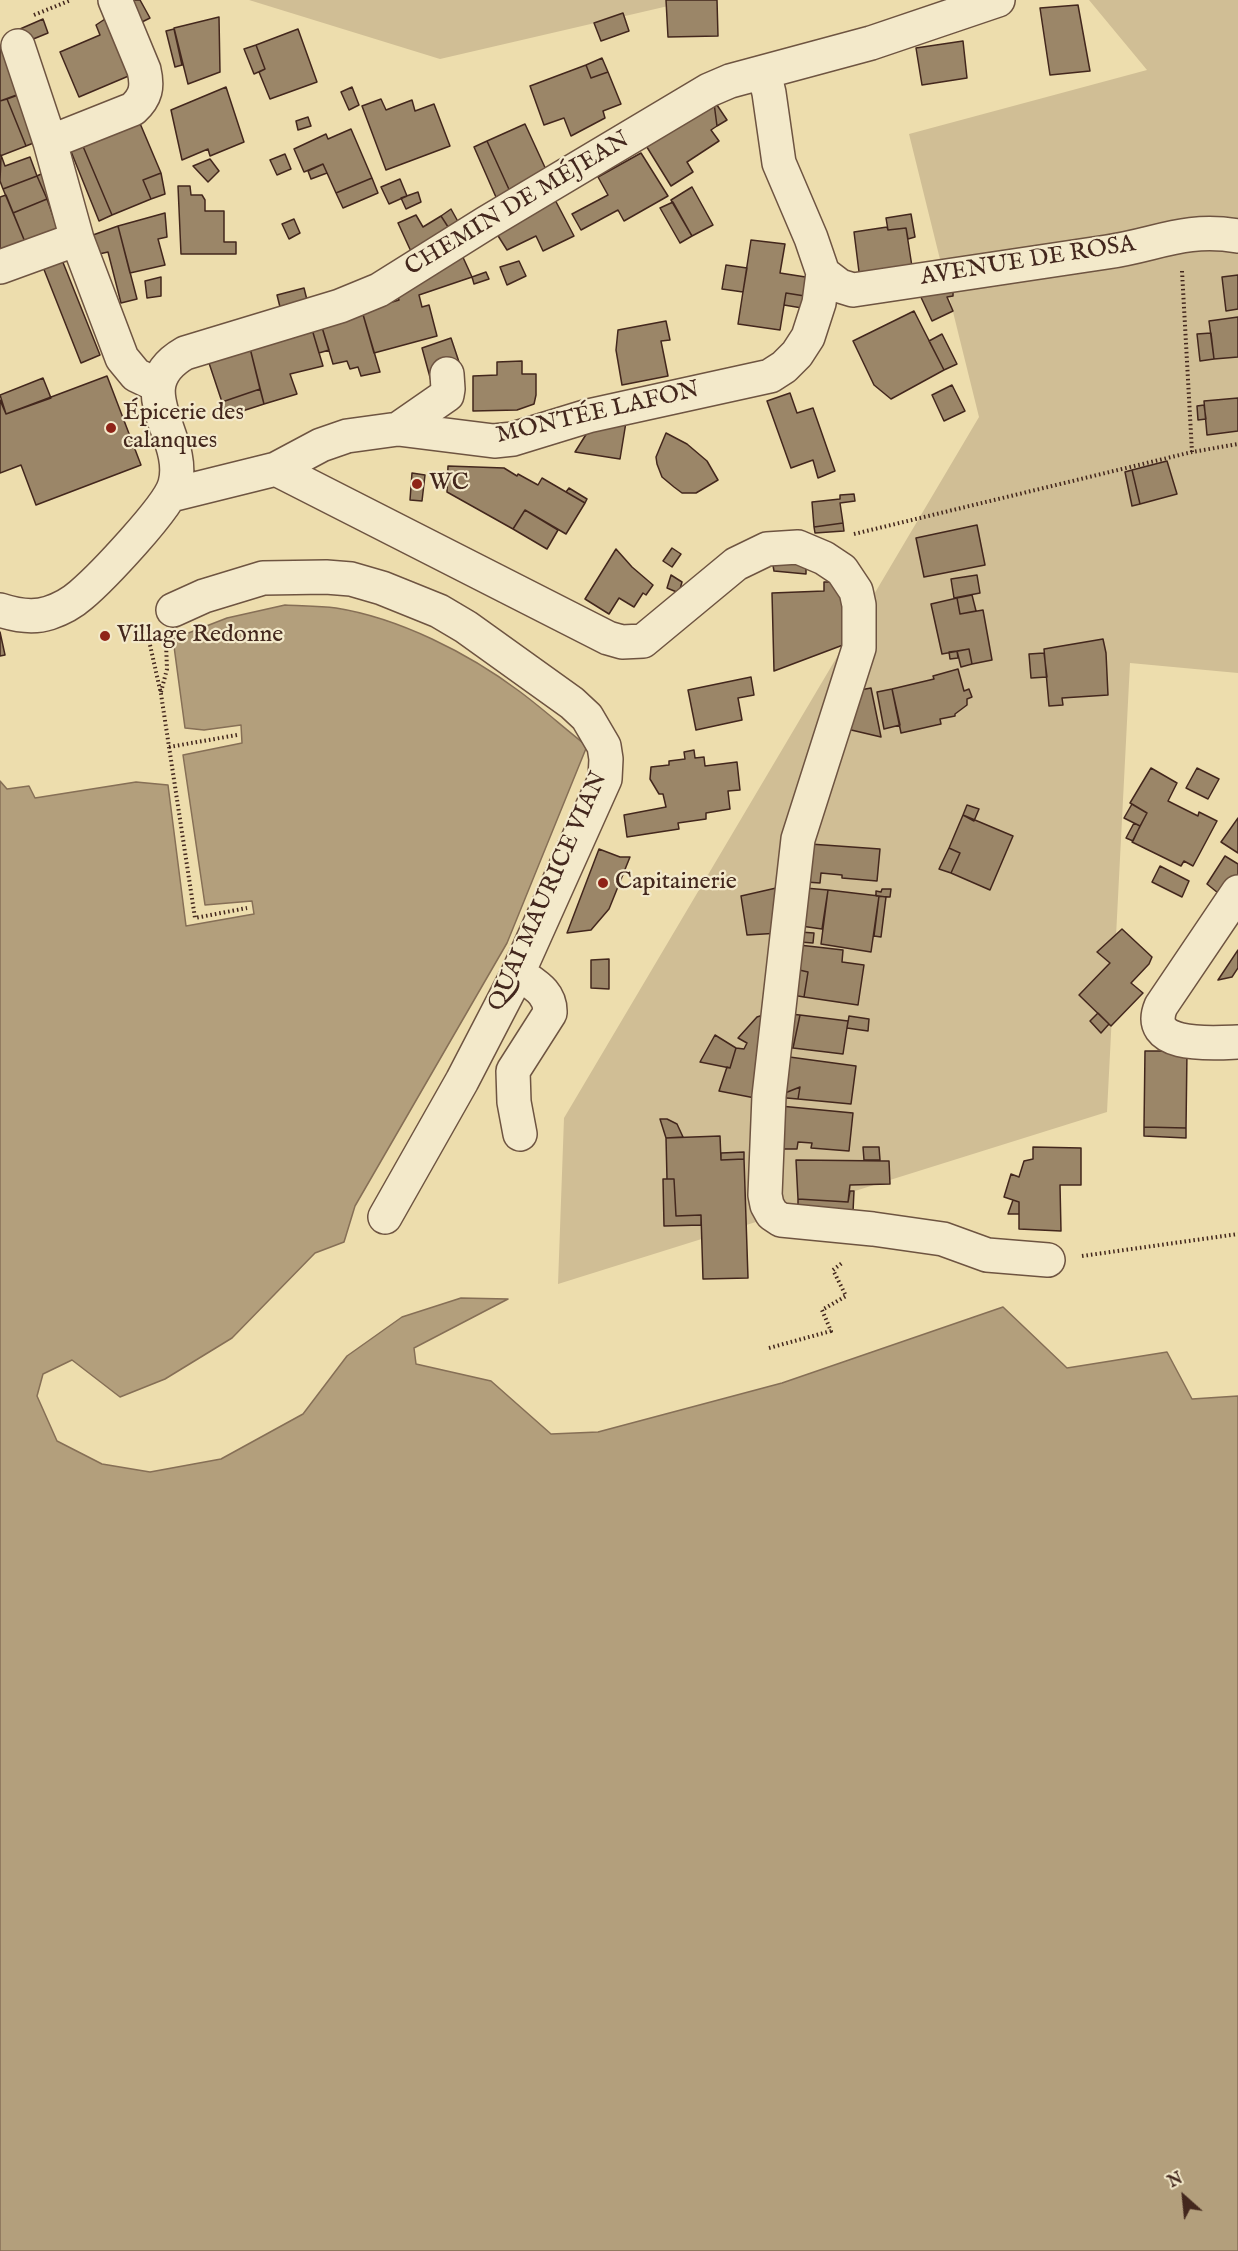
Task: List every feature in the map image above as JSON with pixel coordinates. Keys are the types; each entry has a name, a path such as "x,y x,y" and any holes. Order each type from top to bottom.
{"street":[{"path":"50,142 133,109 146,93 147,82 144,70 115,0"},
{"name":"CHEMIN DE MÉJEAN","path":"157,385 168,365 185,353 346,304 379,290 486,223 710,90 764,72 871,43 998,0"},
{"path":"0,610 15,614 48,614 79,597 135,540 171,495 177,471 175,451 162,414 157,385 136,375 122,358 77,240 50,142 18,46"},
{"path":"764,72 779,163 808,230 823,273"},
{"name":"AVENUE DE ROSA","path":"823,273 840,286 853,290 1110,252 1180,235 1222,233 1238,236"},
{"path":"0,267 77,240"},
{"name":"MONTÉE LAFON","path":"171,495 276,469 321,445 346,436 398,429 494,441 513,439 588,416 770,376 784,367 797,354 808,337 819,303 823,273"},
{"path":"398,429 447,395 447,374"},
{"path":"276,469 608,638 622,642 643,641 730,568 767,549 798,547 824,558 842,570 856,591 859,605 859,648 798,839 771,1073 765,1181 767,1205 772,1214 781,1220 885,1230 943,1239 987,1255 1048,1260"},
{"name":"QUAI MAURICE VIAN","path":"173,610 204,596 263,578 351,579 382,588 439,611 466,627 572,702 587,717 604,746 605,779 518,973 462,1081 385,1217"},
{"path":"1238,892 1157,1014 1158,1023 1171,1037 1181,1041 1238,1042"},
{"path":"518,973 545,993 550,1003 550,1013 513,1071 514,1102 520,1134"}],"path":[{"path":"31,17 71,0"},
{"path":"1180,235 1192,452"},
{"path":"798,547 1192,452 1238,444"},
{"path":"160,694 167,669 166,638 173,610"},
{"path":"150,645 169,747 195,918 247,908"},
{"path":"169,747 237,735"},
{"path":"1048,1260 1238,1234"},
{"path":"769,1348 831,1331 822,1310 846,1296 832,1270 851,1257"}],"shaded area":[{"path":"249,0 694,0 440,59"},
{"path":"1089,0 1238,0 1238,673 1130,663 1107,1112 558,1284 564,1118 979,417 909,134 1147,70"},
{"path":"285,605 336,608 360,613 432,639 478,663 499,677 587,746 507,943 355,1206 344,1242 315,1253 232,1338 165,1379 120,1397 72,1360 43,1374 37,1396 57,1441 102,1464 150,1472 221,1459 303,1414 347,1356 402,1317 461,1298 508,1299 414,1348 416,1364 491,1381 551,1434 598,1432 782,1383 1003,1307 1067,1368 1167,1352 1192,1399 1238,1396 1238,2251 0,2251 0,781 7,789 29,786 35,798 136,782 168,785 186,926 254,914 252,901 205,905 183,755 242,743 241,725 204,730 185,728 173,639 227,618"}],"building":[{"path":"118,0 140,0 150,18 132,27"},
{"path":"666,0 717,0 718,36 668,37"},
{"path":"1078,5 1090,71 1050,75 1040,8"},
{"path":"623,13 629,31 601,41 594,23"},
{"path":"108,17 138,72 79,97 60,52 100,35 96,25"},
{"path":"219,17 220,72 188,84 174,28"},
{"path":"43,19 48,33 26,42 20,29"},
{"path":"174,29 182,65 175,67 166,31"},
{"path":"298,29 317,82 270,99 259,72 265,69 256,45"},
{"path":"963,41 967,78 922,85 916,48"},
{"path":"3,45 22,93 0,101 0,46"},
{"path":"256,45 265,69 254,74 244,49"},
{"path":"602,58 608,72 591,78 586,65"},
{"path":"586,65 591,78 608,72 621,104 603,111 605,118 571,136 564,118 544,125 530,86"},
{"path":"226,87 244,142 210,156 208,149 182,160 171,110"},
{"path":"352,87 359,105 349,110 341,92"},
{"path":"18,95 36,142 26,146 7,99"},
{"path":"7,99 26,146 0,156 0,101"},
{"path":"381,99 386,110 412,100 415,111 434,104 450,146 386,170 362,106"},
{"path":"714,103 727,120 717,126"},
{"path":"714,103 717,126 711,130 719,141 687,162 693,172 671,186 645,144"},
{"path":"308,117 311,126 298,130 296,121"},
{"path":"139,121 161,173 143,180 151,199 112,215 82,144"},
{"path":"525,124 548,174 512,196 487,141"},
{"path":"351,129 372,178 336,193 323,164 304,172 294,149 326,134 328,139"},
{"path":"487,141 512,196 499,204 474,147"},
{"path":"82,144 112,215 99,221 70,149"},
{"path":"641,153 668,196 624,221 618,210 581,230 572,214 608,195 598,177"},
{"path":"285,154 291,169 277,175 270,160"},
{"path":"1,155 5,166 30,157 37,176 3,189 0,181"},
{"path":"210,159 219,171 208,182 193,166"},
{"path":"323,164 327,173 311,179 308,171"},
{"path":"45,172 54,196 47,199 37,176"},
{"path":"161,173 165,194 151,199 143,180"},
{"path":"37,176 47,199 13,213 3,189"},
{"path":"372,178 378,193 343,208 336,193"},
{"path":"400,179 407,196 389,204 381,187"},
{"path":"178,186 190,186 191,195 202,195 205,200 205,211 224,211 224,242 236,242 236,254 181,254"},
{"path":"692,187 713,225 692,236 671,200"},
{"path":"418,192 421,202 406,209 401,198"},
{"path":"6,195 25,242 0,252 0,197"},
{"path":"553,196 574,236 543,251 536,236 507,250 495,231"},
{"path":"47,199 58,230 25,242 13,213"},
{"path":"673,202 692,236 680,243 660,208"},
{"path":"451,209 461,227 452,233 441,216"},
{"path":"165,213 167,237 158,239 165,265 130,273 118,226"},
{"path":"911,214 915,237 908,239 906,228 888,230 886,218"},
{"path":"416,215 423,227 441,216 452,233 414,258 398,223"},
{"path":"294,219 300,233 289,239 282,224"},
{"path":"118,226 137,299 121,303 108,252 99,254 93,235"},
{"path":"887,227 888,230 906,228 913,273 860,280 854,232"},
{"path":"751,240 785,244 780,273 812,278 811,297 786,293 780,330 738,324"},
{"path":"461,253 472,277 419,295 422,307 429,305 437,336 374,353 362,311 399,300 396,291"},
{"path":"60,255 100,355 81,363 41,262"},
{"path":"519,261 526,276 507,285 500,267"},
{"path":"726,265 747,268 743,292 722,289"},
{"path":"486,272 489,279 474,284 472,277"},
{"path":"1238,275 1238,309 1226,311 1222,277"},
{"path":"161,277 161,296 147,298 145,281"},
{"path":"304,288 308,304 281,311 277,295"},
{"path":"953,291 953,296 947,297 953,311 932,321 919,293"},
{"path":"786,293 811,297 808,309 784,305"},
{"path":"362,311 380,372 361,376 358,367 350,369 347,361 333,364 321,324"},
{"path":"914,311 944,370 891,399 874,385 853,341"},
{"path":"1238,317 1238,357 1214,359 1209,321"},
{"path":"666,321 670,340 661,341 668,376 622,385 616,350 618,330"},
{"path":"321,324 329,350 319,353 311,326"},
{"path":"311,326 323,366 290,374 297,394 264,404 249,344"},
{"path":"1211,333 1214,359 1200,361 1197,334"},
{"path":"942,334 957,364 944,370 929,341"},
{"path":"451,338 461,368 431,381 422,348"},
{"path":"249,344 260,389 222,402 207,357"},
{"path":"522,361 522,374 536,374 534,404 517,410 473,411 473,376 497,375 497,362"},
{"path":"107,376 141,465 36,505 21,465 0,473 0,400 6,414"},
{"path":"43,378 51,398 6,414 0,395"},
{"path":"952,385 965,411 944,421 932,395"},
{"path":"260,389 264,404 227,416 222,402"},
{"path":"790,393 797,413 813,408 835,471 818,478 813,460 791,468 767,401"},
{"path":"1238,398 1238,431 1207,435 1204,401"},
{"path":"1204,405 1206,419 1198,420 1197,406"},
{"path":"627,416 620,459 575,452 592,425"},
{"path":"666,433 687,444 707,461 718,480 696,493 682,493 662,477 656,457"},
{"path":"1167,461 1177,494 1140,504 1132,470"},
{"path":"448,466 504,468 538,485 542,478 585,503 566,534 525,510 513,529 447,492"},
{"path":"1132,470 1140,504 1132,506 1125,472"},
{"name":"WC","path":"412,473 425,475 422,501 410,500"},
{"path":"569,488 587,499 585,503 566,492"},
{"path":"854,494 855,501 840,503 843,523 814,527 812,502 840,499 840,495"},
{"path":"525,510 558,530 547,549 513,529"},
{"path":"843,523 844,531 815,533 814,527"},
{"path":"977,525 985,565 924,577 916,538"},
{"path":"672,548 681,554 672,567 663,561"},
{"path":"616,549 653,585 646,595 643,593 634,607 619,598 609,614 585,599"},
{"path":"772,560 806,565 806,574 774,571"},
{"path":"671,575 682,582 679,593 667,588"},
{"path":"977,575 980,593 954,598 951,579"},
{"path":"824,582 834,582 842,592 843,645 774,671 772,593 824,591"},
{"path":"972,595 976,611 960,614 957,598"},
{"path":"957,598 960,614 983,610 992,660 972,664 969,649 942,654 931,604"},
{"path":"0,632 5,655 0,656"},
{"path":"1103,639 1108,695 1062,698 1063,705 1049,706 1044,649"},
{"path":"969,649 972,664 961,667 957,651"},
{"path":"957,651 958,658 950,659 949,652"},
{"path":"1044,653 1047,677 1031,678 1029,654"},
{"path":"958,669 964,691 969,689 972,697 967,699 967,705 955,716 940,719 941,724 901,733 892,689 934,679 933,676"},
{"path":"751,677 754,695 738,698 742,720 696,730 688,690"},
{"path":"871,688 881,737 847,729 860,690"},
{"path":"892,689 900,725 884,729 877,692"},
{"path":"694,750 695,758 704,757 705,766 737,762 740,790 728,791 730,809 706,813 706,819 678,823 679,829 627,837 624,815 666,807 663,794 659,794 650,779 651,767 669,765 669,761 685,759 684,752"},
{"path":"1151,768 1177,783 1168,801 1198,816 1199,812 1217,821 1193,866 1184,861 1181,866 1132,842 1147,813 1130,803"},
{"path":"1197,768 1219,779 1208,799 1186,788"},
{"path":"1132,804 1147,813 1140,826 1124,818"},
{"path":"967,805 979,809 974,821 963,815"},
{"path":"963,815 1013,836 990,890 951,873 960,853 949,848"},
{"path":"1238,818 1238,853 1221,842"},
{"path":"1134,823 1140,826 1133,841 1126,838"},
{"path":"810,844 880,849 877,881 842,878 842,875 821,873 820,883 806,882"},
{"path":"949,848 960,853 951,873 939,869"},
{"name":"Capitainerie","path":"599,849 620,857 630,857 609,909 591,930 567,933"},
{"path":"1225,856 1238,864 1238,875 1223,897 1207,884"},
{"path":"1160,866 1189,881 1182,897 1152,882"},
{"path":"785,886 780,933 747,935 741,896"},
{"path":"805,888 828,890 822,929 801,926"},
{"path":"882,889 891,889 890,897 876,896 876,891 881,892"},
{"path":"828,890 879,896 871,952 821,944"},
{"path":"879,896 886,897 881,937 874,936"},
{"path":"1122,929 1152,957 1149,964 1131,983 1143,993 1111,1026 1079,995 1110,963 1097,952"},
{"path":"800,932 814,933 813,943 800,942"},
{"path":"799,945 843,950 842,962 864,965 858,1005 804,997 808,972 795,969"},
{"path":"1238,950 1238,968 1232,977 1218,980"},
{"path":"609,959 609,989 591,988 591,960"},
{"path":"795,969 808,972 804,997 792,995"},
{"path":"1098,1013 1109,1024 1101,1033 1090,1021"},
{"path":"789,1014 800,1015 793,1048 784,1048"},
{"path":"763,1015 755,1098 719,1091 736,1048 744,1049 747,1043 738,1038 757,1017"},
{"path":"800,1015 848,1021 843,1054 793,1048"},
{"path":"849,1016 869,1019 868,1031 847,1028"},
{"path":"715,1035 736,1048 730,1068 700,1062"},
{"path":"1145,1051 1187,1051 1186,1128 1144,1127"},
{"path":"782,1056 856,1066 851,1104 798,1099 800,1087 775,1097"},
{"path":"800,1087 798,1099 775,1097"},
{"path":"780,1106 853,1113 849,1151 811,1148 812,1143 798,1142 797,1149 780,1149"},
{"path":"660,1119 667,1119 677,1124 683,1137 666,1138"},
{"path":"1144,1127 1186,1128 1186,1138 1144,1136"},
{"path":"720,1136 721,1160 744,1159 748,1278 703,1279 701,1215 676,1216 674,1179 667,1179 666,1138"},
{"path":"863,1147 879,1147 880,1160 864,1160"},
{"path":"1033,1147 1081,1148 1081,1185 1060,1185 1061,1231 1019,1229 1019,1202 1004,1197 1011,1174 1019,1177 1024,1161 1033,1159"},
{"path":"744,1152 744,1159 721,1160 721,1153"},
{"path":"796,1160 889,1161 890,1184 850,1185 848,1202 798,1199"},
{"path":"663,1179 674,1179 676,1216 701,1215 701,1225 664,1226"},
{"path":"850,1191 854,1191 853,1212 798,1206 798,1199 848,1202"},
{"path":"1013,1200 1019,1202 1019,1214 1008,1214"}],"place":[{"name":"Épicerie des calanques","path":"111,428"},
{"name":"WC","path":"417,484"},
{"name":"Village Redonne","path":"105,636"},
{"name":"Capitainerie","path":"603,883"}]}
